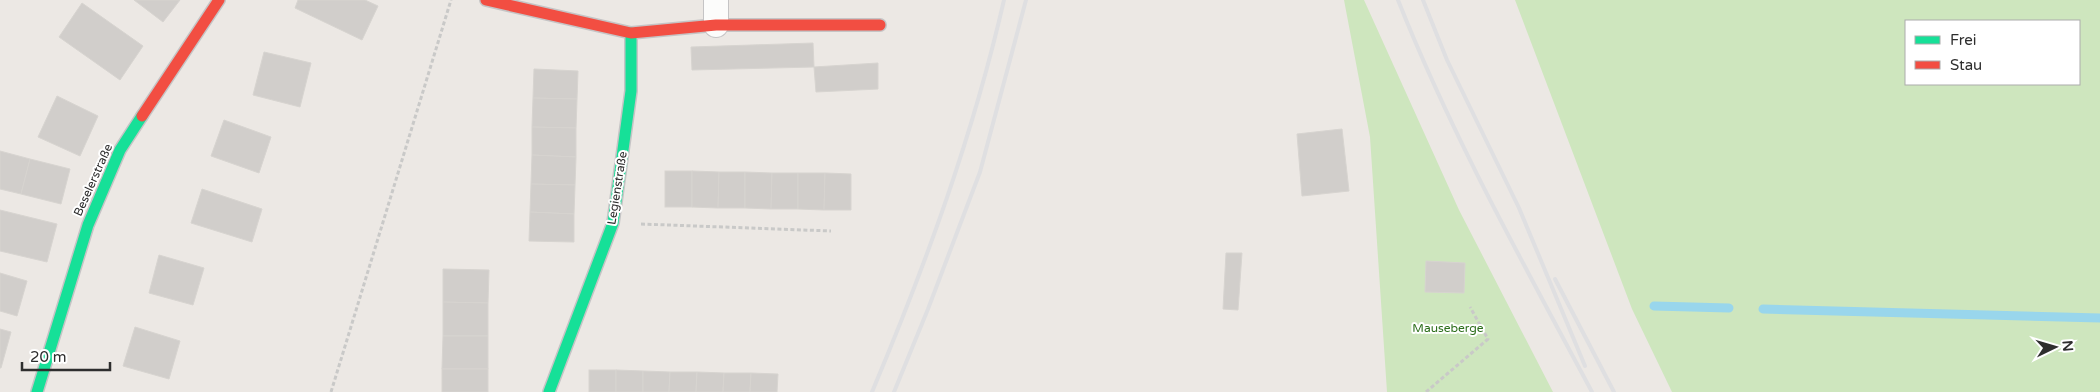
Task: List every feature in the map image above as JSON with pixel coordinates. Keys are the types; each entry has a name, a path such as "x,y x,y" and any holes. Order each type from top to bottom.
{"street":[{"name":"Beselerstraße","path":"37,392 88,225 120,150 219,0"},
{"path":"486,0 631,32 716,25 880,25"},
{"path":"716,0 716,25"},
{"name":"Legienstraße","path":"549,392 613,223 631,91 631,32"}],"path":[{"path":"331,392 451,0"},
{"path":"613,223 831,231"},
{"path":"1426,392 1488,339 1470,307"}],"green space":[{"name":"Mauseberge","path":"1344,0 1364,0 1459,210 1553,392 1387,392 1370,137"},
{"path":"1515,0 2100,0 2100,392 1672,392 1632,309"}],"building":[{"path":"134,0 180,0 163,22"},
{"path":"298,0 365,0 378,6 362,40 295,8"},
{"path":"82,3 143,46 120,80 59,37"},
{"path":"813,43 814,67 692,70 691,47"},
{"path":"264,52 311,63 300,107 253,95"},
{"path":"878,63 878,89 816,92 814,67"},
{"path":"534,69 578,71 577,99 533,98"},
{"path":"57,96 98,116 80,156 38,137"},
{"path":"533,98 577,99 576,128 532,127"},
{"path":"224,120 271,137 259,173 211,156"},
{"path":"532,127 576,128 576,157 532,155"},
{"path":"1342,129 1349,191 1302,196 1297,134"},
{"path":"0,151 30,159 21,194 0,189"},
{"path":"532,155 576,157 575,185 531,184"},
{"path":"30,159 70,169 61,204 21,194"},
{"path":"665,171 692,171 692,207 665,207"},
{"path":"692,171 719,172 718,208 692,207"},
{"path":"719,172 745,172 745,208 718,208"},
{"path":"745,172 772,173 771,209 745,208"},
{"path":"772,173 798,173 798,209 771,209"},
{"path":"798,173 825,173 824,210 798,209"},
{"path":"825,173 851,174 851,210 824,210"},
{"path":"531,184 575,185 574,214 530,212"},
{"path":"202,189 262,209 252,242 191,223"},
{"path":"0,210 57,224 47,262 0,251"},
{"path":"530,212 574,214 574,242 529,241"},
{"path":"1226,253 1242,253 1238,310 1223,309"},
{"path":"159,255 204,268 193,305 149,293"},
{"path":"1426,261 1465,263 1464,293 1425,292"},
{"path":"443,269 489,270 488,303 443,302"},
{"path":"0,273 27,281 17,316 0,311"},
{"path":"443,302 488,303 488,336 443,336"},
{"path":"135,327 180,341 169,379 123,366"},
{"path":"0,329 11,332 1,368 0,368"},
{"path":"443,336 488,336 488,369 442,369"},
{"path":"442,369 488,369 488,392 442,392"},
{"path":"589,370 616,370 616,392 589,392"},
{"path":"616,370 643,371 643,392 616,392"},
{"path":"643,371 670,372 669,392 643,392"},
{"path":"670,372 697,372 696,392 669,392"},
{"path":"697,372 724,373 723,392 696,392"},
{"path":"724,373 751,373 750,392 723,392"},
{"path":"751,373 778,374 777,392 750,392"}],"waterway":[{"path":"1654,306 1729,308"},
{"path":"1763,309 2100,318"}],"railway":[{"path":"872,392 911,296 947,199 978,100 1004,0"},
{"path":"894,392 980,172 1026,0"},
{"path":"1398,0 1441,100 1489,199 1592,392"},
{"path":"1423,0 1447,60 1519,208 1585,366"},
{"path":"1555,279 1614,392"}],"traffic: fast":[{"path":"549,392 613,223 631,91 631,33"},
{"path":"37,392 88,225 120,150 142,116"}],"traffic: jam":[{"path":"142,116 219,0"},
{"path":"486,0 631,33 716,25 880,25"}]}
